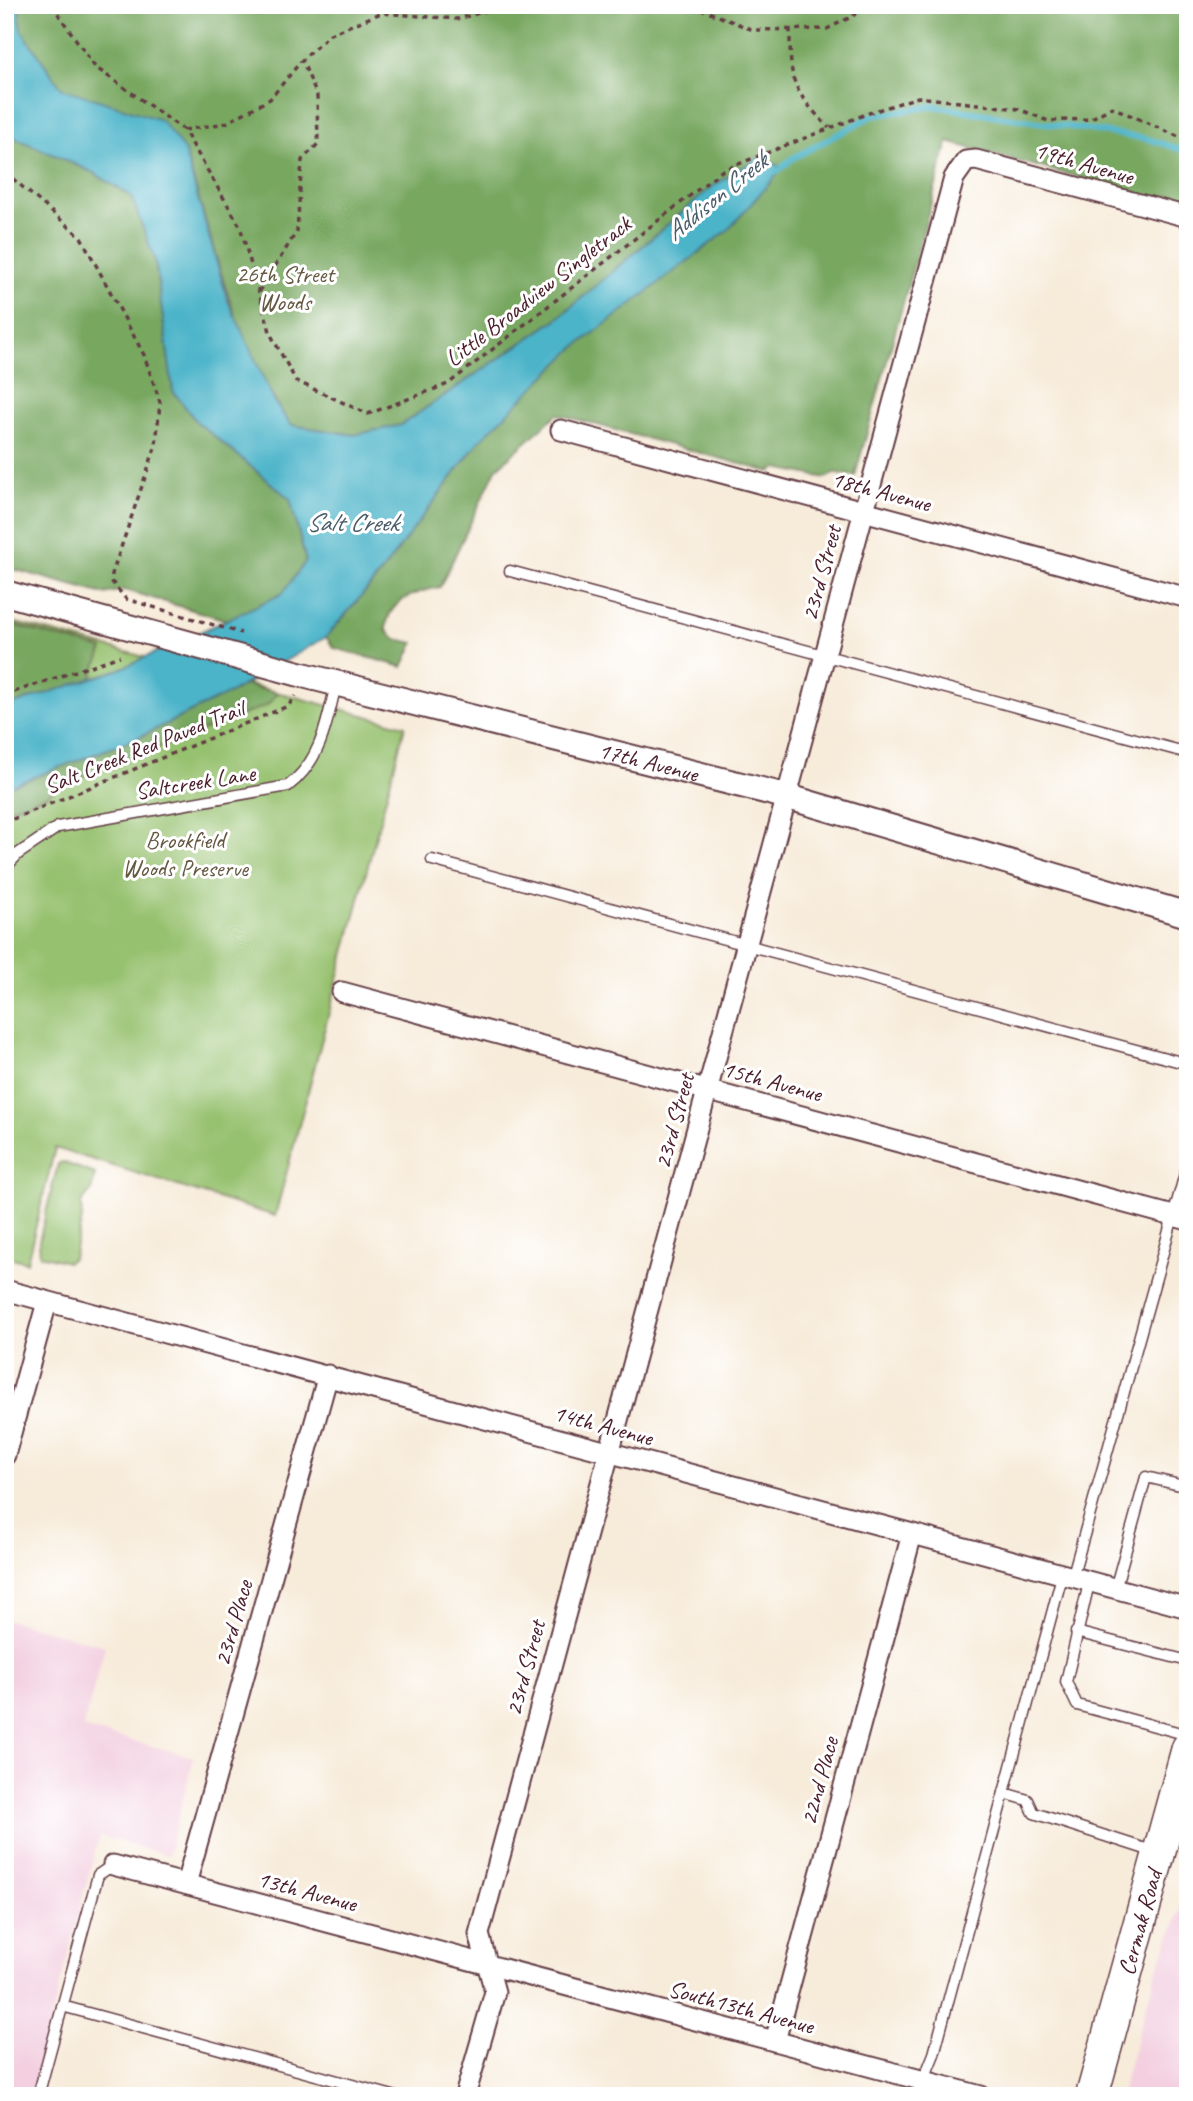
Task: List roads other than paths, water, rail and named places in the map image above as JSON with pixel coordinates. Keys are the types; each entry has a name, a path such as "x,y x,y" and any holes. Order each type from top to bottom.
{"main road":[{"name":"Cermak Road","path":"1092,2096 1188,1748"}],"street":[{"name":"19th Avenue","path":"967,161 988,162 1188,217"},
{"name":"23rd Street","path":"465,2096 495,1992 479,1934 954,178 967,161"},
{"name":"18th Avenue","path":"561,430 1188,598"},
{"name":"17th Avenue","path":"5,593 104,620 299,687 337,683 785,796 1188,915"},
{"name":"15th Avenue","path":"342,992 1180,1218"},
{"name":"14th Avenue","path":"5,1290 1188,1608"},
{"path":"5,1455 47,1302"},
{"name":"23rd Place","path":"186,1884 328,1376"},
{"name":"22nd Place","path":"775,2041 912,1534"},
{"name":"13th Avenue","path":"113,1865 488,1965"},
{"name":"South13th Avenue","path":"488,1965 775,2041 920,2088 981,2096"}],"lane":[{"path":"510,571 1188,753"},
{"name":"Saltcreek Lane","path":"5,867 18,854 58,827 288,786 309,767 318,751 337,683"},
{"path":"432,860 1188,1064"},
{"path":"920,2088 933,2054 1004,1793 1075,1579 1180,1218 1188,1163"},
{"path":"1115,1590 1146,1477 1188,1487"},
{"path":"1075,1579 1076,1632 1066,1682 1077,1705 1188,1735"},
{"path":"1076,1632 1188,1661"},
{"path":"1004,1793 1028,1800 1034,1813 1159,1854"},
{"path":"38,2096 98,1875 113,1865"},
{"path":"62,2006 393,2096"}],"water":[{"name":"Salt Creek","path":"5,5 19,5 21,30 61,88 161,120 184,150 228,301 275,403 291,425 354,435 401,425 557,319 713,186 760,157 783,168 728,230 573,349 479,441 376,579 326,637 230,693 137,738 5,788 5,707 120,669 282,594 306,561 290,499 196,421 173,391 155,260 131,196 92,172 5,133"}],"waterway":[{"name":"Addison Creek","path":"777,172 793,158 872,116 934,106 1148,139 1188,152"}],"park label":[{"name":"26th Street Woods","path":"285,288"},
{"name":"Brookfield Woods Preserve","path":"185,854"}]}
